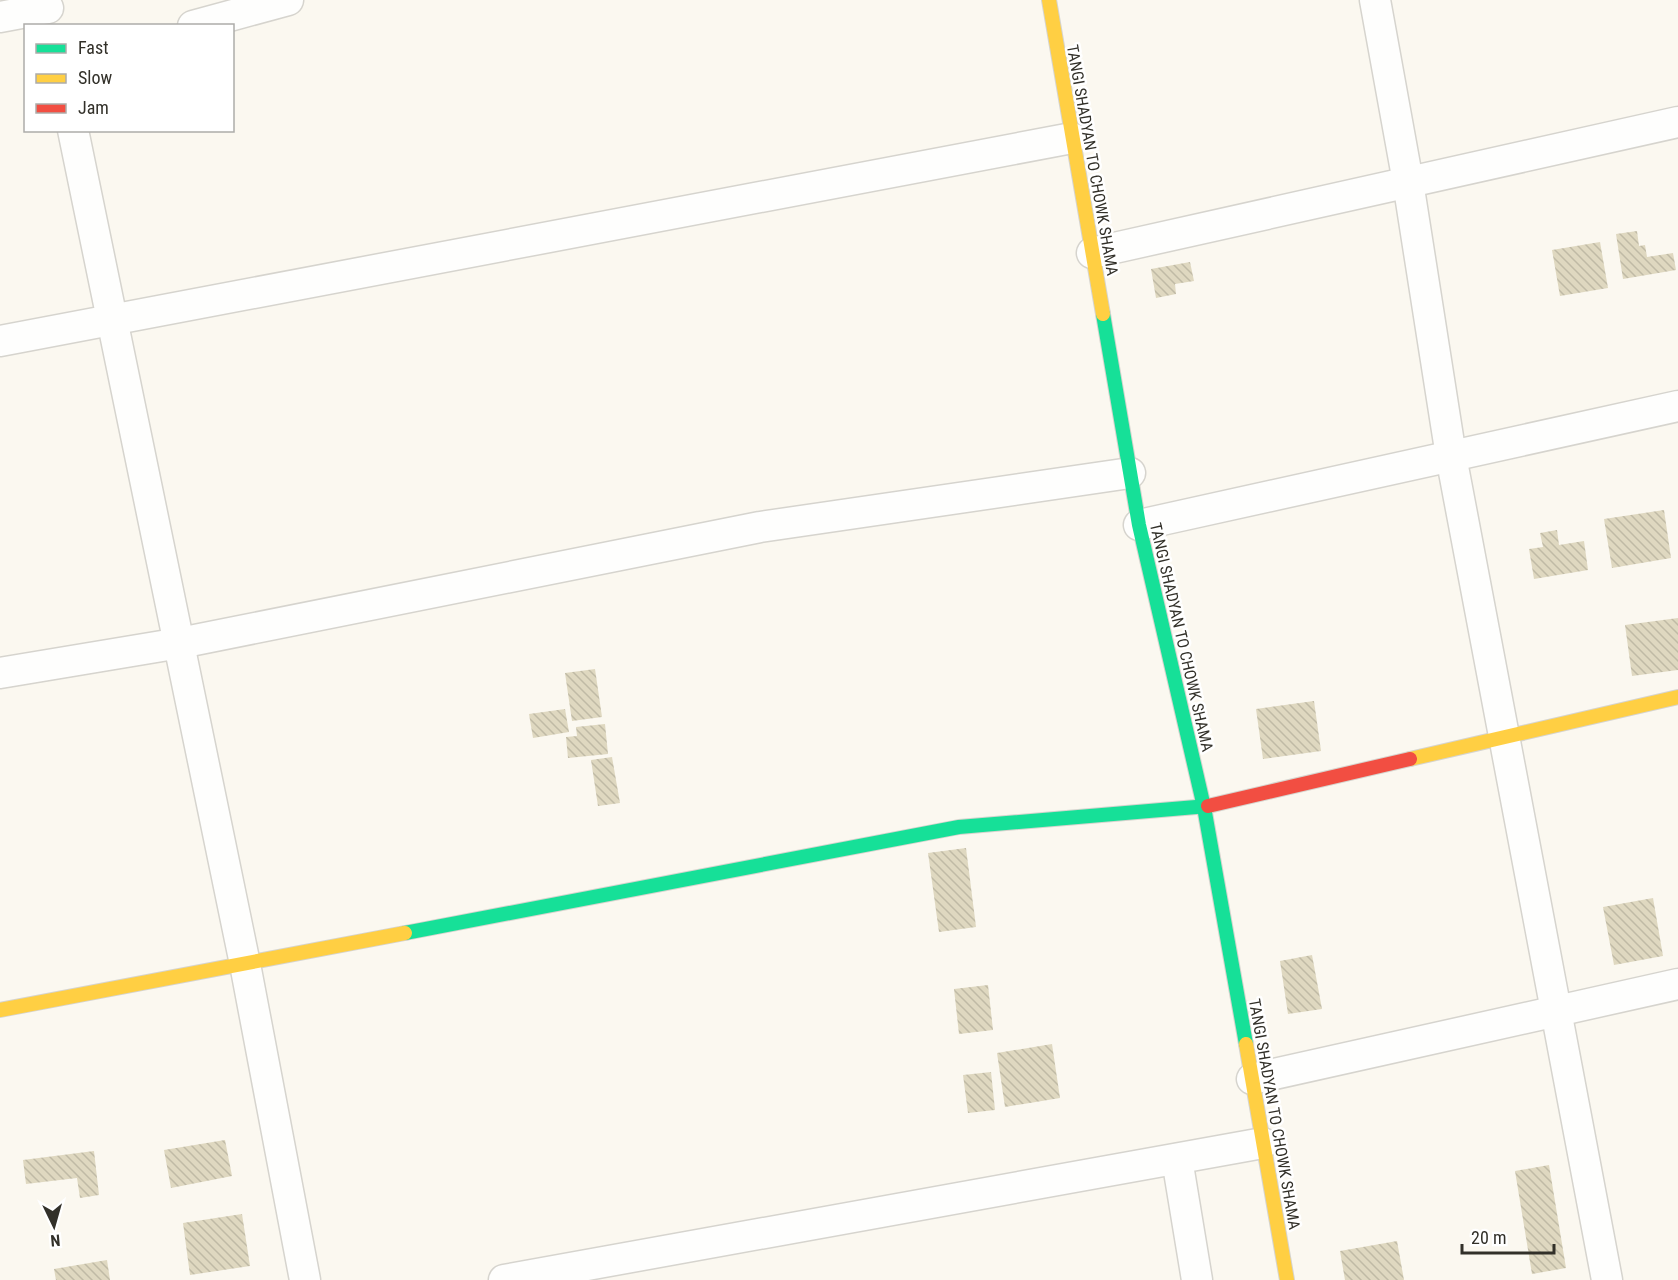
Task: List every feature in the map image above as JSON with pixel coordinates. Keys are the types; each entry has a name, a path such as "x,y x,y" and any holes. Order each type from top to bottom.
{"street":[{"path":"200,24 288,0"},
{"name":"TANGI SHADYAN TO CHOWK SHAMA","path":"1049,0 1139,525 1204,807 1287,1280"},
{"path":"1375,0 1408,182 1451,456 1607,1280"},
{"path":"0,17 48,11"},
{"path":"1092,253 1678,122"},
{"path":"73,132 245,964 305,1280"},
{"path":"0,341 1072,138"},
{"path":"1139,525 1678,406"},
{"path":"0,673 180,643 760,527 1130,473"},
{"path":"0,1010 959,827 1204,807 1678,697"},
{"path":"1252,1079 1678,984"},
{"path":"504,1280 1263,1143"},
{"path":"1177,1159 1197,1280"}],"building":[{"path":"1637,231 1639,246 1645,245 1647,257 1673,253 1676,270 1623,279 1616,234"},
{"path":"1600,242 1608,288 1560,296 1552,250"},
{"path":"1190,262 1194,281 1175,284 1176,294 1156,298 1151,269"},
{"path":"1664,510 1671,558 1612,568 1604,519"},
{"path":"1557,530 1559,545 1584,541 1588,570 1534,579 1529,549 1543,547 1540,533"},
{"path":"1678,618 1678,670 1632,676 1625,625"},
{"path":"595,669 602,717 572,721 565,673"},
{"path":"1314,701 1321,751 1263,759 1256,709"},
{"path":"565,709 569,732 533,738 529,714"},
{"path":"605,724 608,754 568,758 566,737 577,736 576,727"},
{"path":"612,757 620,803 598,806 591,760"},
{"path":"966,848 976,927 939,932 928,853"},
{"path":"1653,898 1663,956 1614,965 1603,907"},
{"path":"1312,955 1322,1009 1288,1014 1280,961"},
{"path":"988,985 993,1030 959,1034 954,989"},
{"path":"1052,1044 1060,1098 1005,1107 997,1053"},
{"path":"991,1072 995,1110 968,1113 963,1075"},
{"path":"225,1140 232,1176 171,1188 164,1150"},
{"path":"94,1151 99,1195 80,1198 77,1178 26,1184 23,1160"},
{"path":"1549,1165 1566,1268 1532,1274 1515,1171"},
{"path":"242,1214 250,1266 190,1275 183,1223"},
{"path":"1397,1241 1404,1280 1345,1280 1340,1251"},
{"path":"107,1260 110,1280 56,1280 54,1269"}],"traffic: fast":[{"path":"1103,314 1139,525 1204,807 1246,1044"},
{"path":"405,933 959,827 1208,806"}],"traffic: slow":[{"path":"1049,0 1103,314"},
{"path":"1410,759 1678,697"},
{"path":"0,1010 405,933"},
{"path":"1246,1044 1287,1280"}],"traffic: jam":[{"path":"1208,806 1410,759"}]}
